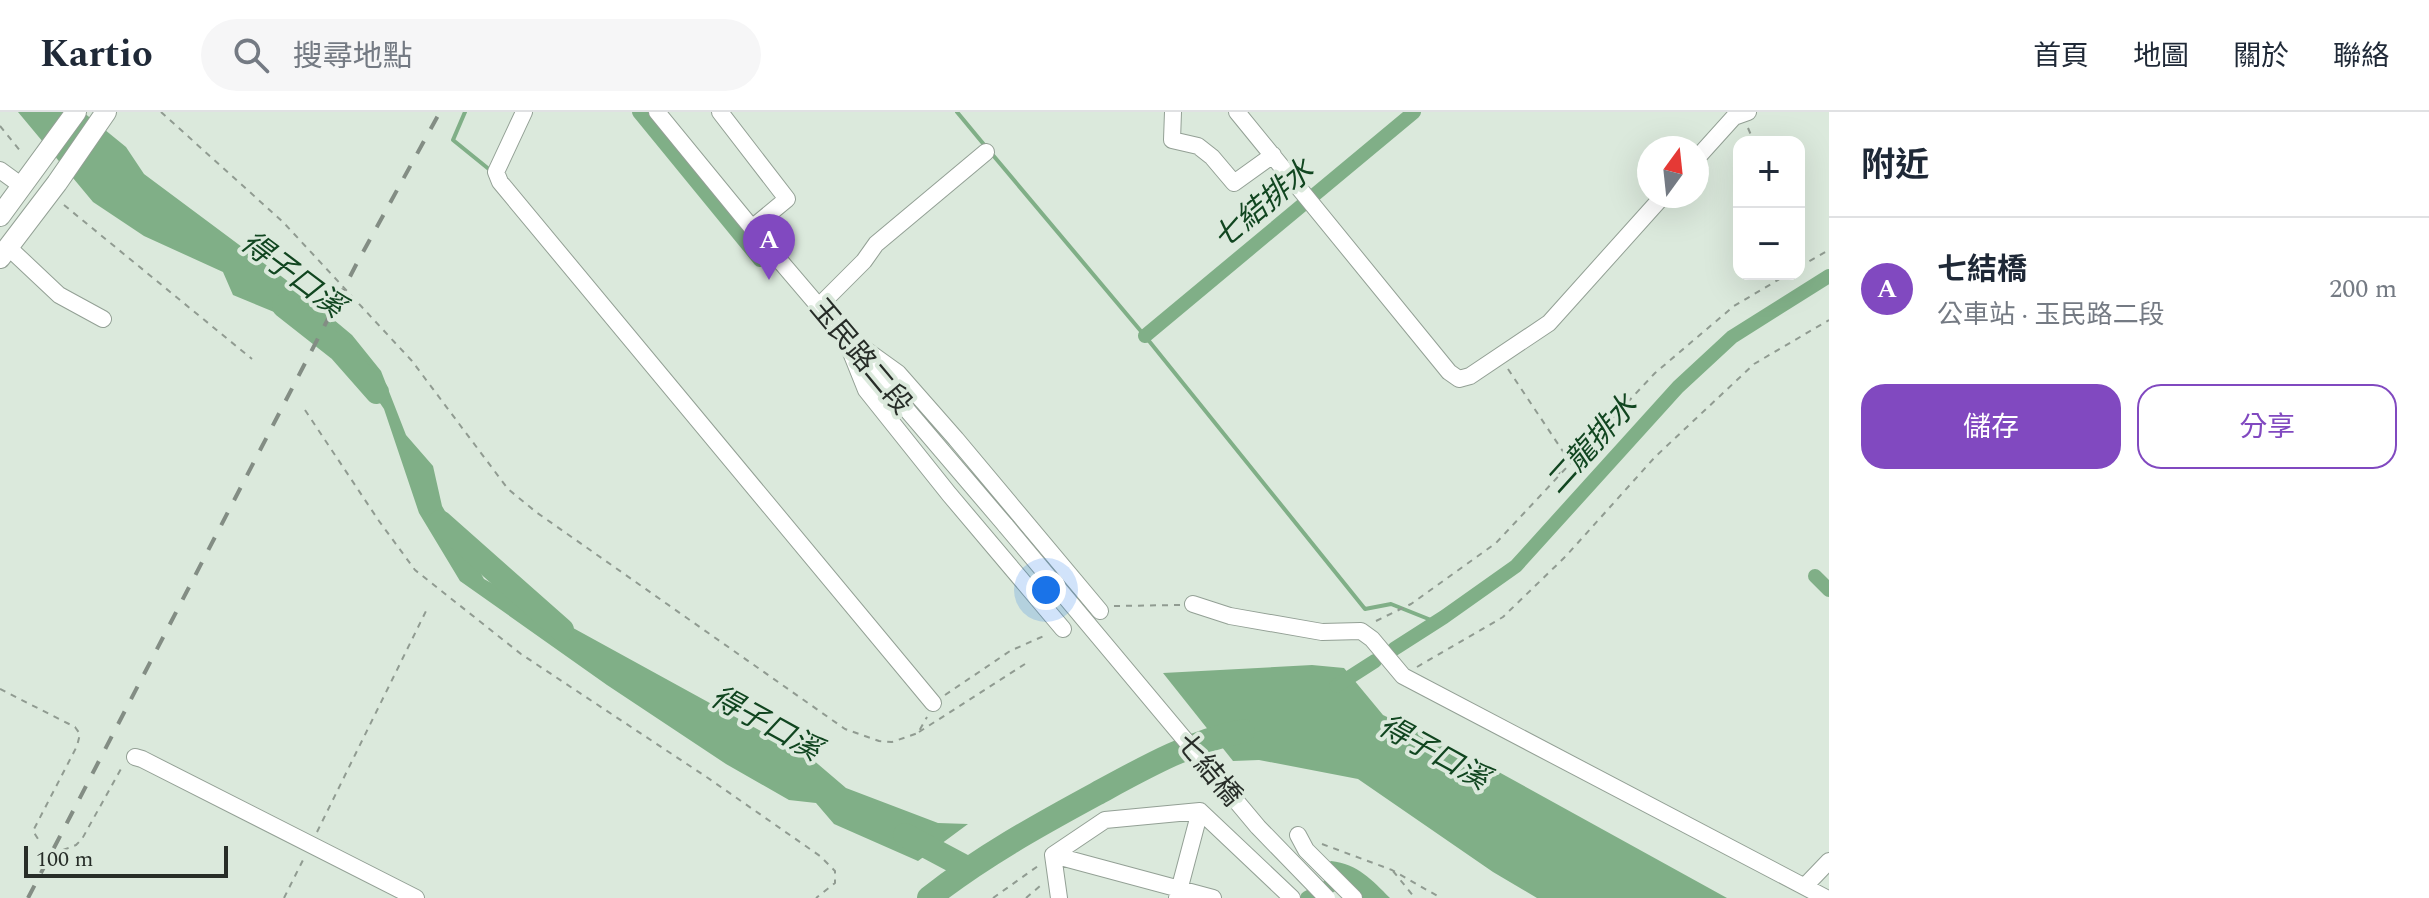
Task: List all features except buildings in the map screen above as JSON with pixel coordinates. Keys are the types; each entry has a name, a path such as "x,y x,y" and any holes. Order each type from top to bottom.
{"main road":[{"path":"0,216 76,112"},
{"path":"4,252 106,112"}],"street":[{"path":"524,112 496,172 500,182 933,703"},
{"name":"玉民路二段","path":"657,112 1006,526"},
{"path":"720,112 787,199 752,228"},
{"path":"1173,112 1172,140 1198,146 1234,183 1273,155"},
{"path":"1237,112 1449,372 1459,379 1470,376 1549,323 1652,208"},
{"path":"1709,145 1734,117 1748,112"},
{"path":"820,305 864,261 876,244 986,152"},
{"path":"0,170 22,186"},
{"path":"4,252 59,295 103,319"},
{"path":"842,332 898,373 1100,611"},
{"path":"842,332 866,390 1063,629"},
{"name":"七結橋","path":"1006,526 1258,827 1327,898"},
{"path":"1193,604 1230,616 1322,632 1361,631 1372,639 1403,676 1826,898"},
{"path":"135,757 416,898"},
{"path":"1053,855 1105,820 1200,811"},
{"path":"1178,894 1200,811"},
{"path":"1200,811 1285,896"},
{"path":"1298,835 1306,850 1354,898"},
{"path":"1053,855 1059,898"},
{"path":"1053,855 1178,894 1213,898"},
{"path":"1805,886 1829,861"}],"path":[{"path":"161,112 283,222 412,361 508,489 536,512 845,729 879,741 892,742 918,733 1025,664"},
{"path":"0,126 35,168"},
{"path":"53,188 98,231 252,359"},
{"path":"1805,264 1829,250"},
{"path":"1361,631 1411,604 1496,543 1655,373 1734,306 1778,280"},
{"path":"1403,676 1503,617 1566,556 1655,457 1754,364 1829,320"},
{"path":"1499,356 1564,453 1559,475"},
{"path":"305,410 415,570 521,654 820,856 835,871 835,883 816,898"},
{"path":"284,898 428,607"},
{"path":"0,689 75,727 80,734 77,746 33,831 38,839"},
{"path":"918,733 933,703"},
{"path":"63,850 82,839 122,767 135,757"},
{"path":"1298,835 1392,870 1441,898"},
{"path":"993,898 1053,855"},
{"path":"1392,870 1415,898"},
{"path":"1026,898 1054,875"}],"water":[{"path":"18,112 83,112 126,147 144,174 285,279 352,335 381,371 406,435 433,466 442,506 484,579 812,759 846,788 938,823 968,824 918,861 834,824 816,803 789,800 726,764 460,581 419,513 384,409 335,337 233,295 223,272 144,236 93,202"},
{"path":"1312,665 1344,668 1383,715 1486,765 1727,898 1537,898 1493,872 1358,779 1259,760 1233,761 1163,673"},
{"path":"1331,861 1357,869 1390,898 1362,898 1328,863"}],"waterway":[{"path":"465,112 453,140 490,170"},
{"path":"639,112 760,260"},
{"path":"957,112 986,147"},
{"name":"七結排水","path":"1145,336 1414,112"},
{"path":"992,154 1145,336 1365,609 1391,604 1436,622"},
{"name":"二龍排水","path":"1394,649 1516,566 1678,387 1732,337 1829,276"},
{"name":"得子口溪","path":"284,306 340,350 377,392"},
{"name":"得子口溪","path":"440,522 562,630"},
{"path":"1815,576 1829,590"},
{"name":"二龍排水","path":"1336,686 1375,661"},
{"name":"得子口溪","path":"929,898 1010,843 1131,775 1186,749 1243,731"},
{"name":"得子口溪","path":"905,835 967,868"},
{"path":"1307,898 1351,875 1374,898"}],"railway":[{"path":"28,898 357,263 440,112"}],"place":[{"name":"七結橋","path":"769,280"}]}
